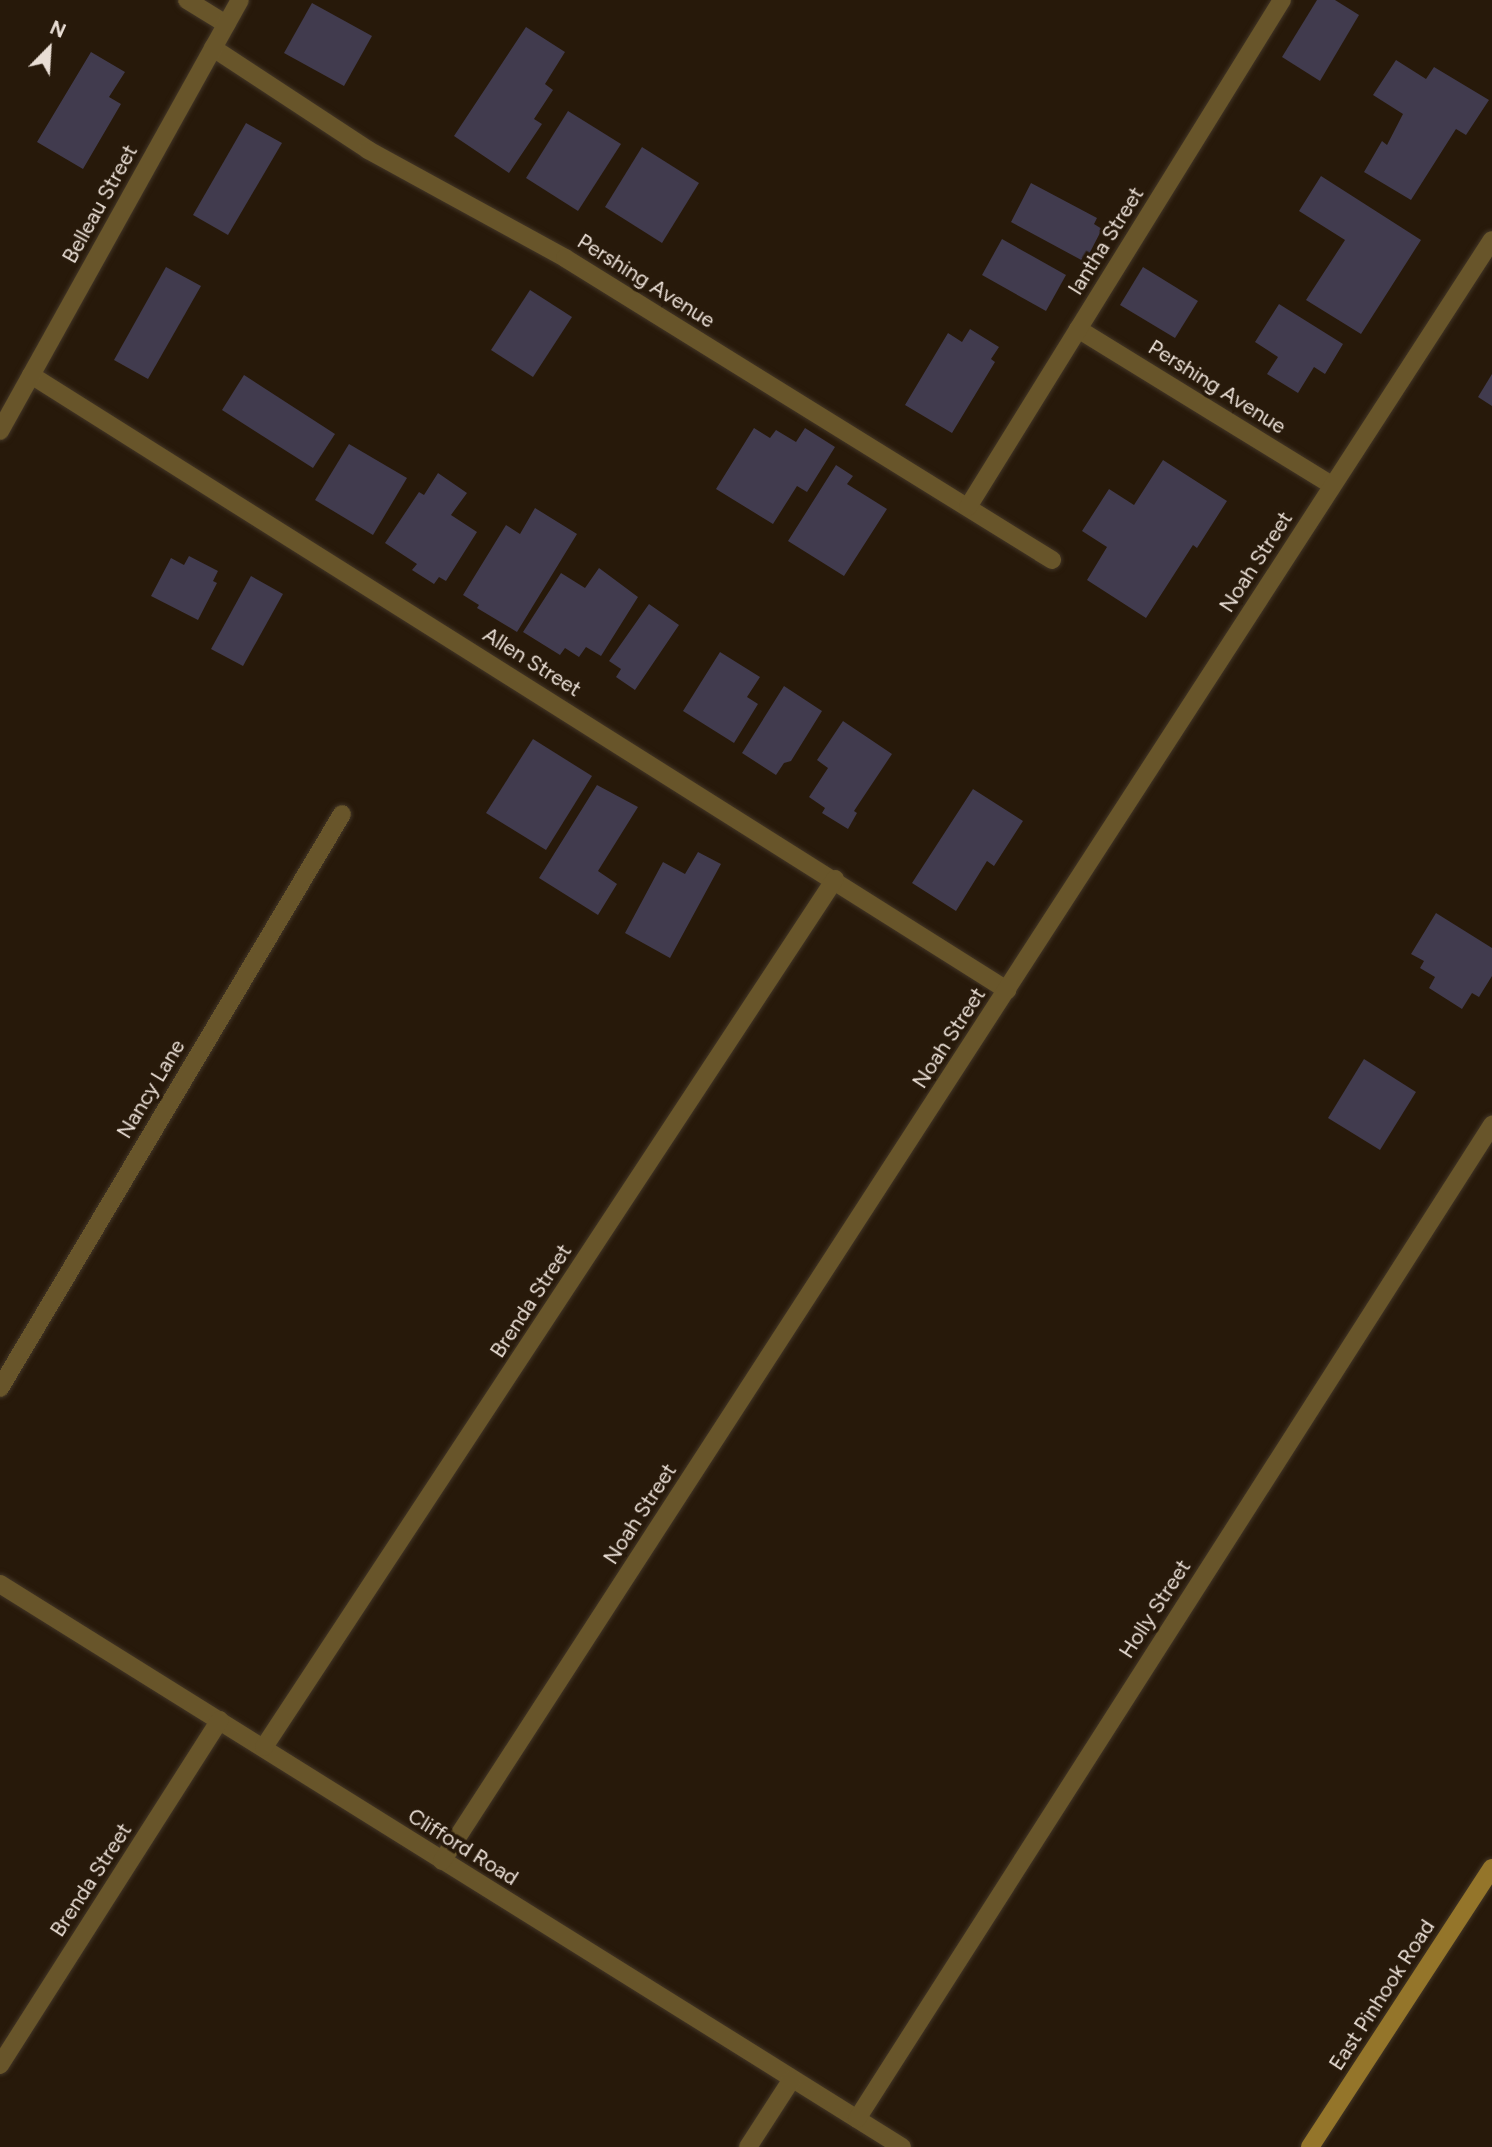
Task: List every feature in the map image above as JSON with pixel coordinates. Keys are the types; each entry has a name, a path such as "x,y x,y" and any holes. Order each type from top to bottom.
{"main road":[{"name":"East Pinhook Road","path":"1310,2147 1492,1868"}],"street":[{"path":"187,0 226,24"},
{"name":"Belleau Street","path":"0,431 240,0"},
{"name":"Iantha Street","path":"968,506 1282,0"},
{"name":"Pershing Avenue","path":"212,48 368,150 565,258 1052,559"},
{"name":"Noah Street","path":"442,1861 1492,240"},
{"name":"Pershing Avenue","path":"1078,329 1332,485"},
{"name":"Allen Street","path":"31,375 1007,990"},
{"name":"Nancy Lane","path":"0,1388 342,814"},
{"name":"Brenda Street","path":"264,1747 835,880"},
{"name":"Holly Street","path":"857,2119 1492,1125"},
{"name":"Clifford Road","path":"0,1584 902,2147"},
{"name":"Brenda Street","path":"0,2065 220,1720"},
{"path":"748,2147 792,2079"}],"building":[{"path":"1317,0 1335,0 1359,15 1320,81 1282,57"},
{"path":"312,3 372,36 344,86 284,53"},
{"path":"526,27 565,52 545,84 553,90 534,119 542,124 509,173 454,136"},
{"path":"91,52 125,72 109,97 121,104 83,169 37,142"},
{"path":"1396,60 1426,79 1434,67 1489,100 1466,135 1456,129 1411,200 1364,172 1382,141 1387,145 1403,114 1373,95"},
{"path":"568,111 621,144 578,211 526,178"},
{"path":"246,123 282,143 228,235 193,215"},
{"path":"642,147 699,183 662,243 605,207"},
{"path":"1321,176 1421,240 1361,334 1306,300 1345,240 1299,211"},
{"path":"1031,183 1097,218 1094,224 1102,229 1085,262 1011,222"},
{"path":"1002,239 1066,275 1046,311 982,275"},
{"path":"166,267 201,286 148,379 114,360"},
{"path":"1143,267 1198,301 1175,338 1120,305"},
{"path":"530,290 572,317 533,377 491,350"},
{"path":"1279,304 1343,344 1325,374 1314,367 1298,393 1267,374 1278,357 1255,342"},
{"path":"970,329 999,347 991,359 995,362 952,433 905,405 948,333 962,342"},
{"path":"1492,374 1492,406 1478,397"},
{"path":"244,375 335,434 313,468 222,410"},
{"path":"754,428 770,438 776,430 796,442 805,428 835,447 807,492 797,486 773,524 716,489"},
{"path":"349,444 407,478 373,535 315,500"},
{"path":"1163,460 1227,501 1197,548 1193,545 1146,618 1087,580 1107,547 1082,531 1109,489 1134,505"},
{"path":"836,465 853,476 847,484 887,509 844,576 788,541"},
{"path":"438,473 467,493 451,515 477,532 446,581 439,577 434,584 412,570 417,564 385,543 419,492 424,495"},
{"path":"535,508 577,534 517,632 477,608 479,605 463,595 506,525 520,534"},
{"path":"189,556 218,571 213,581 217,583 198,620 151,596 171,558 184,565"},
{"path":"599,568 638,597 601,656 586,647 579,657 565,648 560,655 523,632 561,573 585,588"},
{"path":"251,576 283,594 243,666 211,649"},
{"path":"649,604 679,625 635,690 616,677 621,669 609,661"},
{"path":"720,652 760,677 747,697 758,704 734,743 683,711"},
{"path":"784,686 822,711 791,761 784,763 776,775 742,753"},
{"path":"843,721 892,754 854,811 857,813 848,829 822,813 825,808 809,797 828,768 817,760"},
{"path":"533,739 592,776 546,850 486,813"},
{"path":"597,785 638,807 598,871 617,884 598,915 539,878"},
{"path":"973,789 1023,821 994,866 987,861 956,911 912,883"},
{"path":"698,852 721,864 670,958 625,933 663,862 685,874"},
{"path":"1436,913 1492,948 1492,976 1479,997 1472,993 1462,1009 1429,988 1435,977 1420,968 1424,961 1411,954"},
{"path":"1364,1059 1416,1092 1380,1150 1328,1118"}]}
